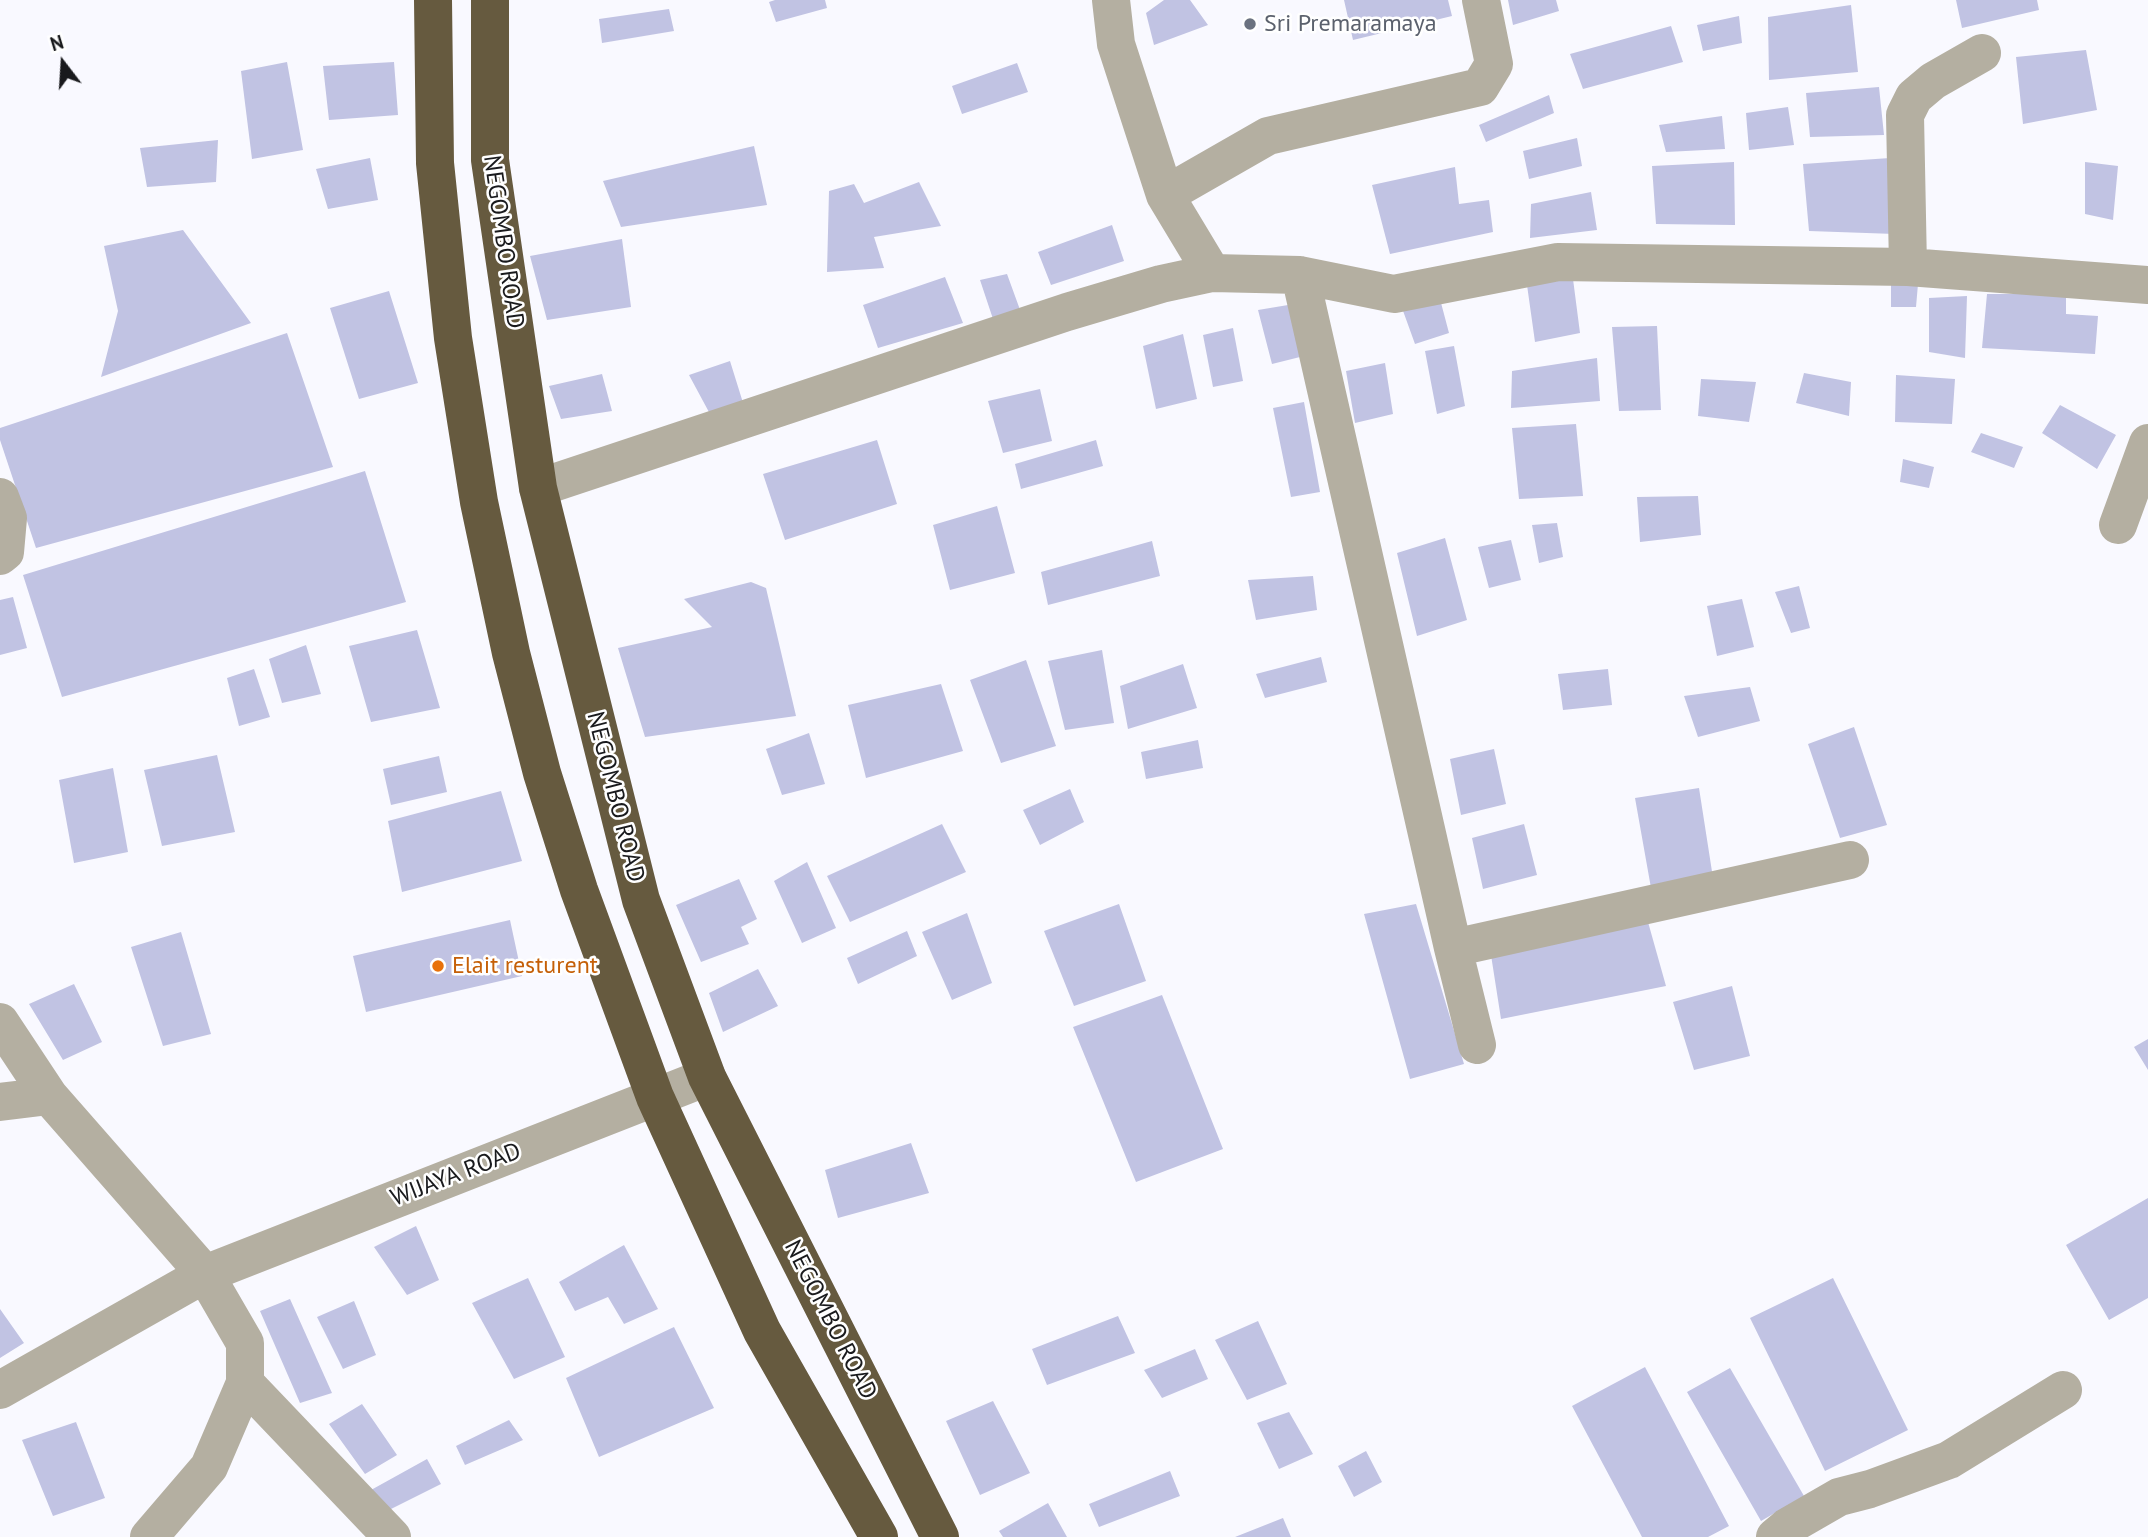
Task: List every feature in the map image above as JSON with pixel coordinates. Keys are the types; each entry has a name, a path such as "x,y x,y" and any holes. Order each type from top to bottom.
{"highway":[{"path":"433,0 435,163 453,338 479,502 511,653 542,773 579,890 655,1097 762,1331 878,1537"},
{"name":"NEGOMBO ROAD","path":"490,0 490,160 538,488 641,900 707,1077 940,1537"}],"street":[{"path":"1111,0 1116,44 1165,195 1212,273"},
{"path":"1165,195 1268,136 1480,87 1494,64 1481,0"},
{"path":"1908,267 1905,115 1914,97 1933,81 1982,53"},
{"path":"538,488 1067,313 1161,284 1212,273 1300,275 1394,294 1558,262 1908,267 2148,285"},
{"path":"1300,275 1477,1045"},
{"path":"2118,525 2148,443"},
{"path":"0,497 8,518 5,552 0,556"},
{"path":"1453,948 1850,860"},
{"path":"0,1022 49,1096 205,1274 245,1343 245,1383 209,1467 149,1537"},
{"name":"WIJAYA ROAD","path":"0,1390 205,1274 707,1077"},
{"path":"0,1102 49,1096"},
{"path":"245,1383 392,1537"},
{"path":"1775,1537 1787,1527 1839,1497 1870,1489 1949,1460 2063,1390"}],"building":[{"path":"825,0 827,8 776,22 769,2"},
{"path":"1164,0 1190,0 1208,25 1154,45 1146,13"},
{"path":"1344,0 1448,0 1452,16 1353,40"},
{"path":"1508,0 1556,0 1559,11 1513,25"},
{"path":"1956,0 2037,0 2039,10 1962,28"},
{"path":"1851,5 1858,72 1769,80 1768,17"},
{"path":"669,9 674,31 602,43 599,19"},
{"path":"1739,16 1742,43 1703,51 1697,25"},
{"path":"1671,26 1683,62 1583,89 1570,54"},
{"path":"2086,50 2097,110 2023,124 2016,57"},
{"path":"287,62 303,150 252,159 241,71"},
{"path":"394,62 398,115 329,120 323,66"},
{"path":"1017,63 1028,92 962,114 952,86"},
{"path":"1879,87 1884,135 1810,137 1806,93"},
{"path":"1549,95 1554,113 1486,142 1479,125"},
{"path":"1788,107 1794,145 1749,150 1746,113"},
{"path":"1722,116 1725,149 1666,152 1659,125"},
{"path":"1577,138 1582,166 1529,179 1523,151"},
{"path":"218,140 216,182 147,187 140,148"},
{"path":"754,146 767,205 621,227 603,181"},
{"path":"370,158 378,200 328,209 316,169"},
{"path":"1890,158 1895,234 1809,231 1803,164"},
{"path":"1734,162 1735,225 1656,224 1652,166"},
{"path":"2085,162 2118,166 2113,220 2085,214"},
{"path":"1455,167 1459,204 1489,200 1493,232 1390,254 1372,185"},
{"path":"919,182 941,226 874,237 884,268 827,272 829,191 854,184 864,203"},
{"path":"1591,192 1597,230 1530,238 1531,204"},
{"path":"1112,225 1124,261 1051,285 1038,252"},
{"path":"183,230 251,323 101,377 118,311 104,246"},
{"path":"622,239 631,307 547,320 530,256"},
{"path":"1007,274 1023,318 995,325 980,280"},
{"path":"945,277 963,323 878,348 863,305"},
{"path":"1573,279 1580,333 1535,342 1527,285"},
{"path":"1891,283 1918,284 1916,307 1891,307"},
{"path":"389,291 418,383 359,399 330,308"},
{"path":"1987,294 2066,294 2066,314 2098,316 2095,354 1982,348"},
{"path":"1967,296 1965,358 1929,352 1929,298"},
{"path":"1440,299 1449,333 1415,344 1402,308"},
{"path":"1288,305 1300,357 1272,364 1258,310"},
{"path":"1657,326 1661,410 1619,411 1612,327"},
{"path":"1233,328 1243,381 1213,387 1203,335"},
{"path":"287,333 333,467 36,548 0,440 0,428"},
{"path":"1183,334 1197,399 1156,409 1143,346"},
{"path":"1454,346 1465,406 1437,414 1425,351"},
{"path":"1597,358 1600,401 1511,408 1512,371"},
{"path":"730,361 744,406 710,414 689,375"},
{"path":"1385,363 1393,414 1355,423 1346,371"},
{"path":"1804,373 1851,382 1849,416 1796,403"},
{"path":"602,374 612,411 561,419 549,386"},
{"path":"1896,375 1955,379 1952,424 1895,422"},
{"path":"1701,379 1756,382 1749,422 1698,416"},
{"path":"1040,389 1052,441 1003,453 988,401"},
{"path":"1304,402 1320,492 1291,497 1273,408"},
{"path":"2060,405 2116,435 2097,469 2042,433"},
{"path":"1576,424 1583,496 1519,499 1512,428"},
{"path":"1981,433 2023,447 2014,468 1971,452"},
{"path":"877,440 897,504 785,540 763,474"},
{"path":"1096,440 1103,466 1021,489 1015,464"},
{"path":"1903,459 1934,467 1929,488 1900,482"},
{"path":"365,471 406,602 62,697 23,575"},
{"path":"1698,496 1701,535 1640,542 1637,497"},
{"path":"997,506 1015,573 950,590 933,525"},
{"path":"1557,523 1563,557 1539,563 1532,525"},
{"path":"1445,538 1467,620 1417,636 1397,553"},
{"path":"1511,540 1521,580 1489,588 1478,547"},
{"path":"1152,541 1160,576 1048,605 1041,572"},
{"path":"1313,576 1317,610 1256,620 1248,580"},
{"path":"751,582 766,588 796,716 645,737 618,648 712,627 684,599"},
{"path":"1799,586 1810,628 1791,633 1775,592"},
{"path":"13,597 27,648 0,655 0,600"},
{"path":"1742,599 1754,647 1717,656 1707,606"},
{"path":"417,630 440,708 371,722 349,646"},
{"path":"306,645 321,694 282,703 269,659"},
{"path":"1102,650 1114,723 1065,730 1048,661"},
{"path":"1321,657 1327,682 1265,698 1256,674"},
{"path":"1026,660 1056,746 1001,763 970,680"},
{"path":"1183,664 1197,708 1128,729 1120,686"},
{"path":"254,669 270,717 239,726 227,678"},
{"path":"1608,669 1612,705 1563,710 1558,674"},
{"path":"941,684 963,751 866,778 848,705"},
{"path":"1750,687 1760,721 1698,737 1684,696"},
{"path":"1854,727 1887,825 1840,838 1808,744"},
{"path":"809,733 825,784 782,795 766,749"},
{"path":"1198,740 1203,768 1146,779 1141,752"},
{"path":"1494,749 1506,804 1461,815 1450,759"},
{"path":"217,755 235,832 162,846 144,770"},
{"path":"439,756 447,792 391,805 383,769"},
{"path":"113,768 128,852 74,863 59,780"},
{"path":"1699,788 1713,878 1651,888 1635,798"},
{"path":"1070,789 1084,822 1040,845 1023,810"},
{"path":"501,791 522,861 402,892 388,821"},
{"path":"942,824 966,872 850,922 827,876"},
{"path":"1524,824 1537,875 1483,889 1472,838"},
{"path":"807,862 836,928 802,943 774,881"},
{"path":"739,879 757,919 741,927 749,944 701,962 676,905"},
{"path":"1119,904 1146,981 1074,1006 1044,931"},
{"path":"1416,904 1464,1064 1410,1079 1364,914"},
{"path":"967,913 992,983 952,1000 922,932"},
{"name":"Elait resturent","path":"510,920 522,976 366,1012 353,956"},
{"path":"1648,922 1666,986 1501,1019 1491,955"},
{"path":"907,931 917,956 858,984 847,958"},
{"path":"181,932 211,1034 163,1046 131,947"},
{"path":"758,969 778,1006 723,1032 709,993"},
{"path":"74,984 102,1042 63,1060 29,1004"},
{"path":"1732,986 1750,1056 1694,1070 1673,1002"},
{"path":"1162,995 1223,1149 1136,1182 1073,1027"},
{"path":"2148,1039 2148,1070 2134,1047"},
{"path":"911,1143 929,1193 838,1218 825,1170"},
{"path":"2148,1198 2148,1298 2109,1320 2066,1245"},
{"path":"416,1226 439,1280 407,1295 374,1247"},
{"path":"624,1245 658,1309 624,1324 608,1297 575,1311 559,1282"},
{"path":"528,1278 565,1357 514,1379 472,1303"},
{"path":"1833,1278 1908,1430 1825,1471 1750,1318"},
{"path":"290,1299 332,1393 300,1403 260,1311"},
{"path":"354,1301 376,1355 343,1369 317,1317"},
{"path":"0,1309 24,1343 0,1358"},
{"path":"1118,1316 1135,1353 1047,1385 1032,1349"},
{"path":"1258,1321 1287,1384 1247,1400 1215,1340"},
{"path":"674,1327 714,1408 599,1457 566,1378"},
{"path":"1195,1349 1208,1379 1162,1398 1144,1370"},
{"path":"1645,1367 1729,1526 1708,1537 1642,1537 1572,1406"},
{"path":"1730,1368 1804,1496 1761,1521 1687,1392"},
{"path":"993,1401 1030,1473 980,1495 946,1421"},
{"path":"362,1404 397,1455 365,1474 329,1424"},
{"path":"1289,1412 1313,1454 1279,1469 1257,1423"},
{"path":"509,1420 523,1440 465,1465 456,1446"},
{"path":"76,1422 105,1498 53,1516 22,1440"},
{"path":"1366,1451 1382,1482 1354,1497 1338,1466"},
{"path":"427,1459 441,1484 385,1512 371,1490"},
{"path":"1170,1471 1180,1496 1099,1527 1089,1504"},
{"path":"1048,1503 1067,1537 1003,1537 999,1531"},
{"path":"1283,1518 1291,1537 1235,1537"}],"place":[{"name":"Sri Premaramaya","path":"1250,24"},
{"name":"Elait resturent","path":"438,966"}]}
